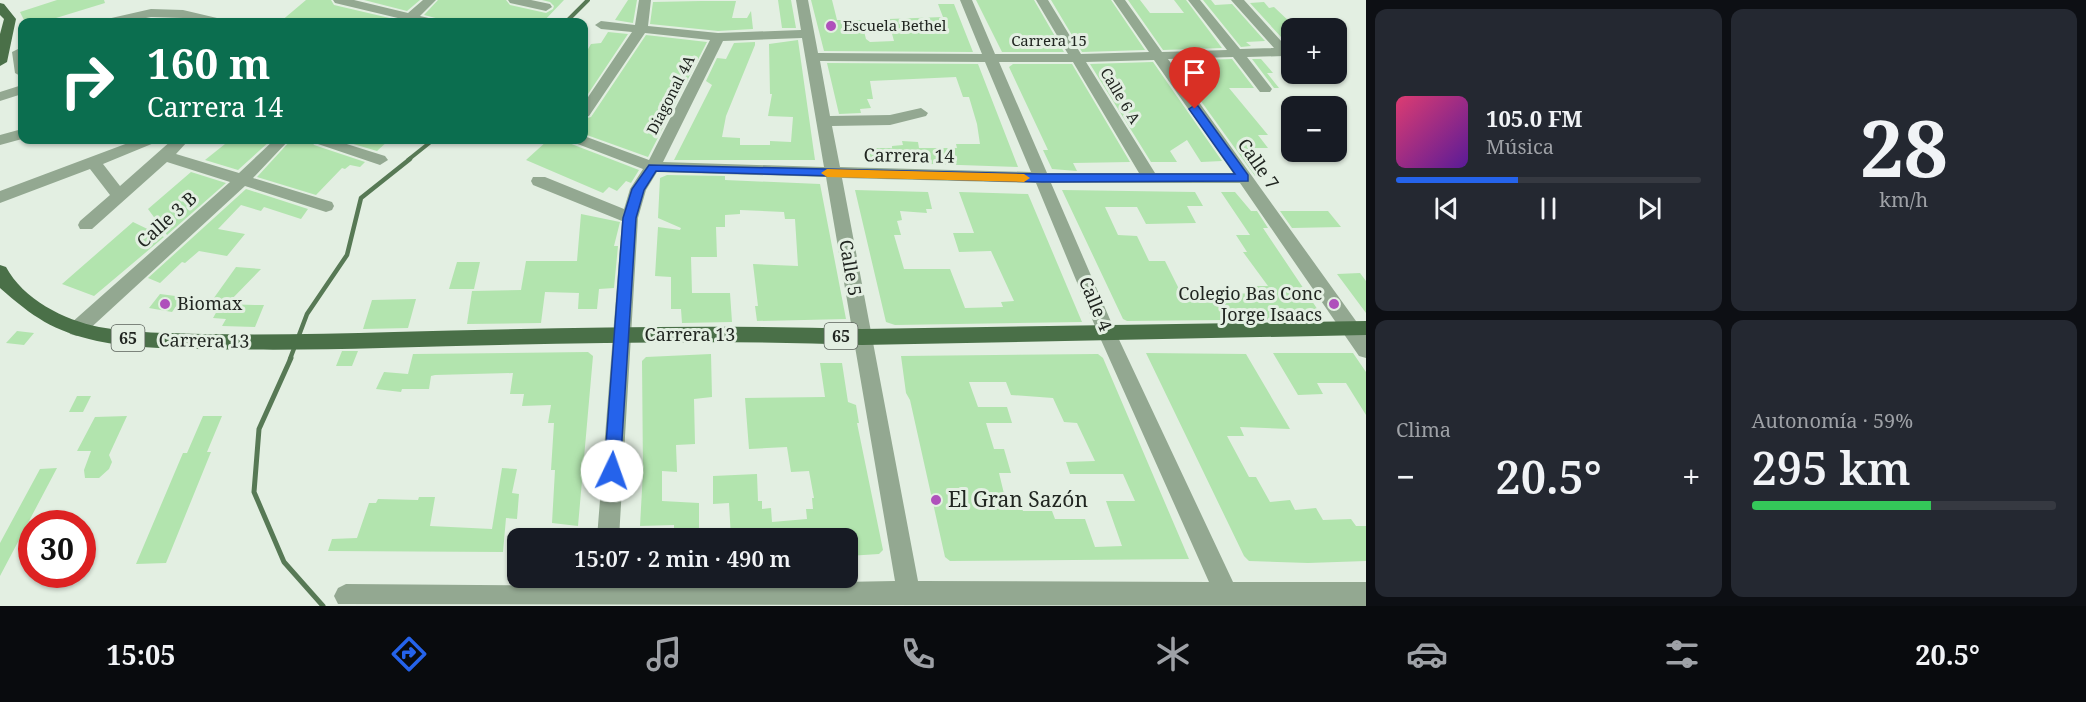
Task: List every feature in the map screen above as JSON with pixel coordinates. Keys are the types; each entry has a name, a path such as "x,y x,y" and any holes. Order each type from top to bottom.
{"main road":[{"path":"0,7 10,19 0,62"},
{"name":"Carrera 13","path":"0,272 3,279 36,309 55,321 77,329 127,338 277,343 621,335 782,334 862,337 1358,328"}],"street":[{"path":"339,0 402,18"},
{"path":"411,18 430,0"},
{"path":"514,0 546,7"},
{"path":"588,107 641,29 645,0"},
{"name":"Calle 5","path":"802,0 910,599"},
{"name":"Calle 4","path":"966,0 1106,331 1229,601"},
{"name":"Calle 6 A","path":"1042,0 1150,178"},
{"name":"Calle 7","path":"1119,0 1244,178 1358,328 1366,350"},
{"path":"1194,0 1265,89"},
{"name":"Carrera 15","path":"813,57 1078,58 1284,52 1237,0"},
{"path":"127,18 151,12 183,14 200,18"},
{"path":"601,25 718,37 809,34"},
{"name":"Diagonal 4A","path":"653,167 718,37"},
{"path":"0,97 18,90"},
{"path":"825,121 890,120 921,113"},
{"path":"0,140 18,135"},
{"name":"Carrera 14","path":"588,143 653,167 834,174 1042,178 1244,178"},
{"path":"0,197 139,144"},
{"path":"86,225 166,156 176,144"},
{"name":"Calle 3 B","path":"77,329 242,180 278,144"},
{"path":"332,144 380,160"},
{"path":"166,156 326,206"},
{"path":"93,163 120,196"},
{"path":"609,528 630,218 638,189 653,167"},
{"path":"539,181 630,218"},
{"path":"346,596 605,594 1229,601 1366,594"}],"building":[{"path":"57,0 104,0 105,3 56,18 23,18 20,12"},
{"path":"306,0 331,0 334,5 389,18 285,18"},
{"path":"364,0 420,0 407,11"},
{"path":"438,0 506,0 510,5 546,13 554,6 542,0 564,0 547,18 436,18 424,15"},
{"path":"628,0 637,0 633,23 615,20"},
{"path":"778,0 791,0 796,28 782,28"},
{"path":"811,0 832,0 837,20 861,20 866,39 870,42 894,41 888,19 943,17 938,4 954,4 973,52 824,51"},
{"path":"976,0 1034,0 1064,52 1002,52"},
{"path":"1051,0 1111,0 1145,50 1082,52"},
{"path":"1128,0 1140,0 1150,13 1184,13 1174,0 1186,0 1222,48 1163,50"},
{"path":"1203,0 1211,0 1215,5 1232,4 1265,41 1246,42 1251,46 1241,47"},
{"path":"736,1 732,18 747,18 751,11 753,29 718,31 650,24 653,2"},
{"path":"1264,2 1269,8 1274,7 1286,18 1281,18 1281,37 1250,3"},
{"path":"608,32 628,34 588,94 588,49 591,44 601,43"},
{"path":"646,35 707,42 648,157 588,135 588,118 591,117"},
{"path":"798,40 815,160 674,160 712,85 706,81 717,58 726,59 734,43 755,42 755,45 726,116 722,137 740,138 740,145 770,145 770,141 791,142 793,117 768,116 772,94 770,94 769,44"},
{"path":"1232,59 1254,88 1229,88 1268,135 1258,135 1268,148 1253,148 1268,176 1255,176 1172,61"},
{"path":"1252,59 1261,59 1273,73 1267,73 1279,88 1274,88"},
{"path":"1153,62 1222,161 1201,162 1187,140 1170,151 1177,162 1151,162 1090,64"},
{"path":"827,63 978,64 1018,167 872,162 868,148 892,148 892,146 903,145 902,141 918,142 919,148 957,148 956,144 980,144 969,97 963,97 956,77 870,81 873,99 867,99 871,108 860,109 861,113 839,114"},
{"path":"1013,64 1072,64 1130,162 1073,163 1077,171 1052,169 1043,150 1048,150 1009,67"},
{"path":"225,144 267,144 238,170 205,160"},
{"path":"287,144 313,144 365,162 360,167 350,165 345,169 342,168 316,195 257,177"},
{"path":"353,144 385,144 377,151"},
{"path":"544,144 571,144 639,170 631,183 626,181 617,191 609,187 603,193 526,160"},
{"path":"191,172 226,183 167,235 148,209"},
{"path":"667,175 725,176 725,180 820,184 846,319 757,321 755,306 758,306 753,264 798,266 795,219 785,219 784,212 740,210 740,214 725,215 725,227 716,227 717,257 691,257 692,293 730,293 732,322 682,323 681,309 671,309 671,277 655,276 658,227 680,230 681,228 658,218 660,178"},
{"path":"246,189 308,209 301,219 264,207 261,211 241,205 218,229 245,234 227,256 199,251 185,263 182,262 160,283 148,278"},
{"path":"855,190 928,192 932,209 926,209 927,213 900,211 902,220 897,221 901,235 894,235 904,269 950,269 965,308 1003,307 1001,302 1014,301 991,251 959,252 953,233 974,233 959,192 1028,194 1082,322 895,325 886,322"},
{"path":"1062,190 1195,192 1203,206 1187,206 1196,223 1146,224 1137,207 1105,207 1118,235 1137,236 1149,261 1165,261 1182,295 1233,296 1232,294 1255,293 1250,286 1268,286 1243,252 1247,252 1236,235 1250,235 1221,192 1235,192 1251,211 1257,211 1268,228 1263,228 1324,319 1127,321 1123,319"},
{"path":"1280,211 1328,211 1341,227 1292,228"},
{"path":"581,214 620,222 614,246 618,246 614,288 599,289 597,309 578,309 579,293 545,292 541,323 467,324 472,291 521,290 526,261 577,261"},
{"path":"133,222 164,237 94,296 62,284"},
{"path":"457,262 480,262 474,289 449,289"},
{"path":"236,267 261,269 228,303 211,302"},
{"path":"1360,273 1366,281 1366,313 1337,274"},
{"name":"Biomax","path":"160,294 183,297 172,312 149,308"},
{"path":"416,299 408,328 363,329 372,300"},
{"path":"221,304 264,305 255,327 222,326 226,319 213,318"},
{"path":"17,331 34,333 24,345 6,343"},
{"path":"342,351 358,351 352,366 336,366"},
{"path":"588,352 593,356 578,526 552,523 555,470 551,470 554,423 548,423 551,405 522,406 524,394 510,394 513,373 435,375 431,376 429,389 402,389 401,392 376,389 384,372 408,374 413,354"},
{"path":"1146,353 1246,354 1290,429 1240,427 1244,436 1227,436 1249,477 1256,477 1270,502 1290,500 1295,510 1316,508 1323,520 1351,519 1356,526 1366,526 1366,561 1308,563 1249,561 1244,556"},
{"path":"1273,353 1353,353 1366,372 1366,415 1346,383 1317,383 1323,394 1298,395"},
{"path":"711,354 712,397 694,399 695,444 676,445 677,472 662,471 662,501 699,503 699,528 674,528 674,525 640,526 643,472 642,361 646,357"},
{"path":"1098,354 1103,358 1189,559 950,561 945,557 910,400 906,393 901,356","holes":["969,382 1006,382 1011,395 1053,398 1064,422 1077,423 1095,461 1066,462 1070,474 1123,474 1135,501 1106,501 1122,546 1095,547 1085,519 1055,519 1052,511 1023,511 1021,505 1007,506 999,473 1011,473 1004,449 994,449 986,423 1012,423 1007,407 978,407"]},
{"path":"820,363 842,363 848,402 856,405 859,423 857,423 883,550 879,554 858,555 858,528 730,528 729,503 713,504 713,476 757,474 758,501 762,501 762,509 771,508 772,522 807,519 806,509 813,509 812,498 814,498 809,471 791,472 787,447 749,449 745,398 825,397"},
{"path":"77,396 91,396 83,412 69,412"},
{"path":"127,416 109,455 112,462 109,469 99,478 85,478 84,470 91,451 77,451 95,417"},
{"path":"203,416 222,416 207,452 211,452 166,563 136,564 183,453 187,453"},
{"path":"57,468 35,510 18,510 18,542 0,576 0,543 40,469"},
{"path":"502,468 517,469 512,493 519,494 517,519 506,518 503,552 328,551 332,539 357,538 369,503 376,503 378,499 418,500 419,497 435,497 430,526 492,529"}],"waterway":[{"path":"570,18 588,0"},
{"path":"408,160 428,144"},
{"path":"290,359 307,314 347,255 361,198 410,159"},
{"path":"291,358 259,429 254,492 284,562 323,606"}],"slow traffic":[{"path":"827,173 1024,178"}],"place":[{"name":"Escuela Bethel","path":"831,26"},
{"name":"Biomax","path":"165,304"},
{"name":"Colegio Bas Conc Jorge Isaacs","path":"1334,304"},
{"name":"El Gran Sazón","path":"936,500"}],"route":[{"path":"612,471 630,218 638,189 653,167 834,174 1042,178 1244,178 1195,109"}]}
